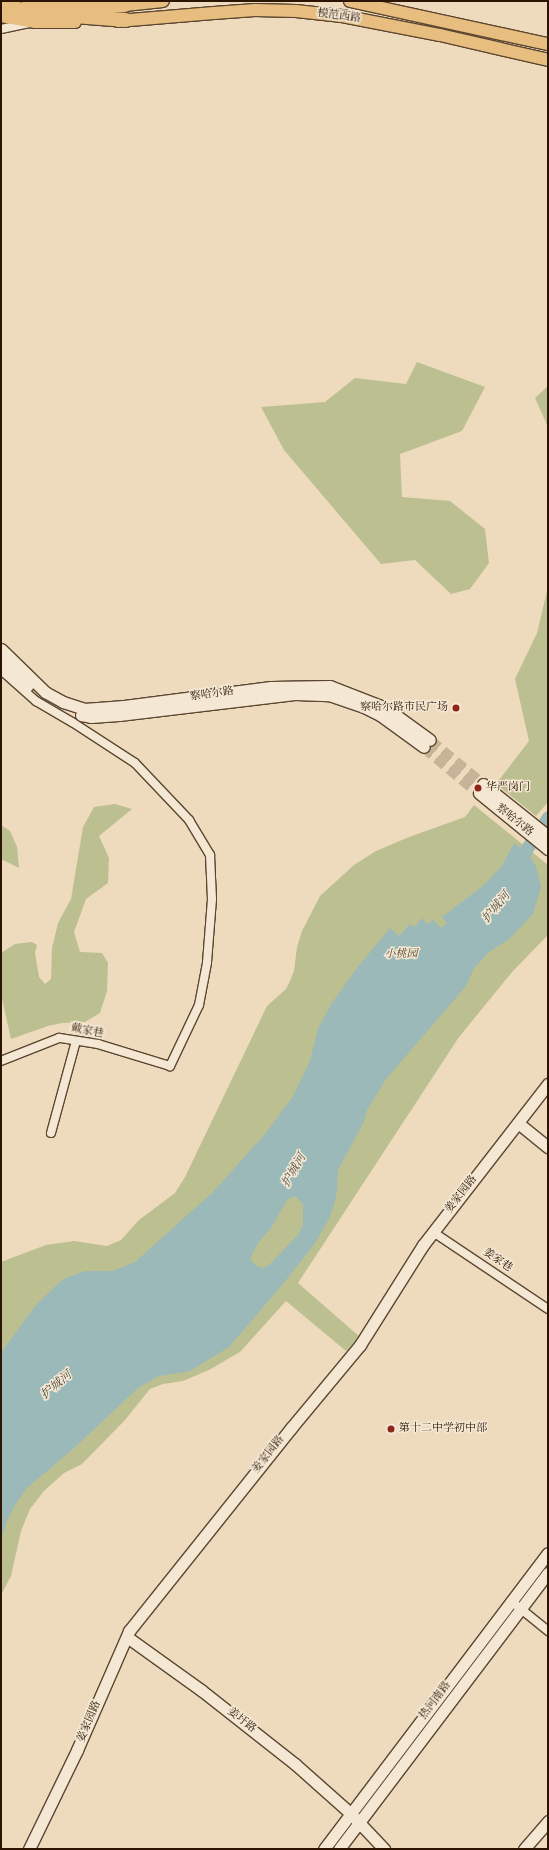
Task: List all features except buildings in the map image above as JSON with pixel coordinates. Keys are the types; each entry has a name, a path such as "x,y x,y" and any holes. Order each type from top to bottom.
{"highway":[{"path":"28,1 73,6 125,5"},
{"path":"4,10 126,20"}],"main road":[{"path":"93,1 125,5 163,1"},
{"name":"模范西路","path":"350,1 548,44"},
{"name":"模范西路","path":"4,10 35,22 126,20 235,11 296,11 342,16 440,35 548,60"}],"street":[{"path":"1,29 35,22"},
{"name":"察哈尔路","path":"2,654 42,698 62,709 80,715 91,717 119,715 295,694 329,695 364,706 427,744"},
{"name":"戴家巷","path":"1,670 36,701 72,722 135,763 189,820 210,855 212,899 207,963 199,1005 170,1066 98,1044 59,1038 1,1061"},
{"name":"察哈尔路","path":"481,788 527,825 547,844"},
{"path":"51,1133 76,1041"},
{"name":"姜家园路","path":"29,1849 77,1750 129,1630 291,1428 360,1345 433,1232 548,1084"},
{"path":"518,1122 548,1147"},
{"name":"姜家巷","path":"433,1232 548,1309"},
{"name":"热河南路","path":"324,1849 548,1553"},
{"name":"热河南路","path":"339,1849 357,1823 548,1574"},
{"path":"511,1601 548,1630"},
{"name":"姜圩路","path":"126,1636 201,1690 296,1764 350,1813 357,1823 384,1849"},
{"path":"524,1849 548,1821"}],"green space":[{"path":"417,362 485,387 462,431 400,454 402,497 450,501 485,529 489,563 470,589 451,594 415,560 381,564 284,450 261,407 325,402 355,378 406,384"},
{"path":"548,386 548,427 535,398"},
{"path":"548,587 548,802 536,816 496,784 529,741 515,679 537,633"},
{"path":"115,804 132,809 99,836 109,858 108,883 86,899 74,932 80,952 102,953 108,963 107,991 100,1013 85,1022 62,1023 48,1026 11,1039 1,994 1,953 15,944 32,942 37,945 35,953 39,977 45,984 51,979 52,948 58,923 71,899 83,827 94,807"},
{"name":"小桃园","path":"474,805 548,865 548,935 512,972 459,1037 298,1283 360,1337 346,1351 286,1301 240,1352 209,1370 183,1381 163,1384 150,1389 125,1420 82,1464 64,1473 44,1491 30,1509 21,1531 11,1576 1,1595 1,1262 46,1245 74,1241 107,1246 121,1240 139,1220 175,1193 185,1177 267,1006 286,989 289,983 294,971 297,947 302,931 320,896 354,865 376,851 409,837 465,817"},
{"path":"1,825 10,831 17,847 19,868 1,859"}],"water":[{"name":"护城河","path":"514,843 525,851 536,866 541,887 533,914 509,939 489,952 474,968 466,986 386,1079 367,1110 363,1124 338,1170 337,1191 334,1205 329,1219 315,1243 282,1285 229,1347 190,1371 159,1376 138,1388 74,1448 27,1488 15,1505 6,1523 1,1541 1,1353 35,1306 63,1279 85,1271 112,1271 135,1262 213,1192 265,1134 292,1098 310,1061 318,1028 332,1003 357,968 390,928 399,936 410,924 414,927 422,918 427,924 433,920 441,928 447,923 442,917 484,885 502,866","holes":["295,1196 303,1204 303,1224 299,1234 269,1265 264,1268 256,1266 250,1259 258,1243 271,1228 287,1200"]}],"waterway":[{"path":"520,868 525,851 548,817"}],"tunnel":[{"path":"430,740 483,784"},
{"path":"424,747 479,793"}],"place":[{"name":"察哈尔路市民广场","path":"456,708"},
{"name":"华严岗门","path":"478,788"},
{"name":"第十二中学初中部","path":"391,1429"}]}
